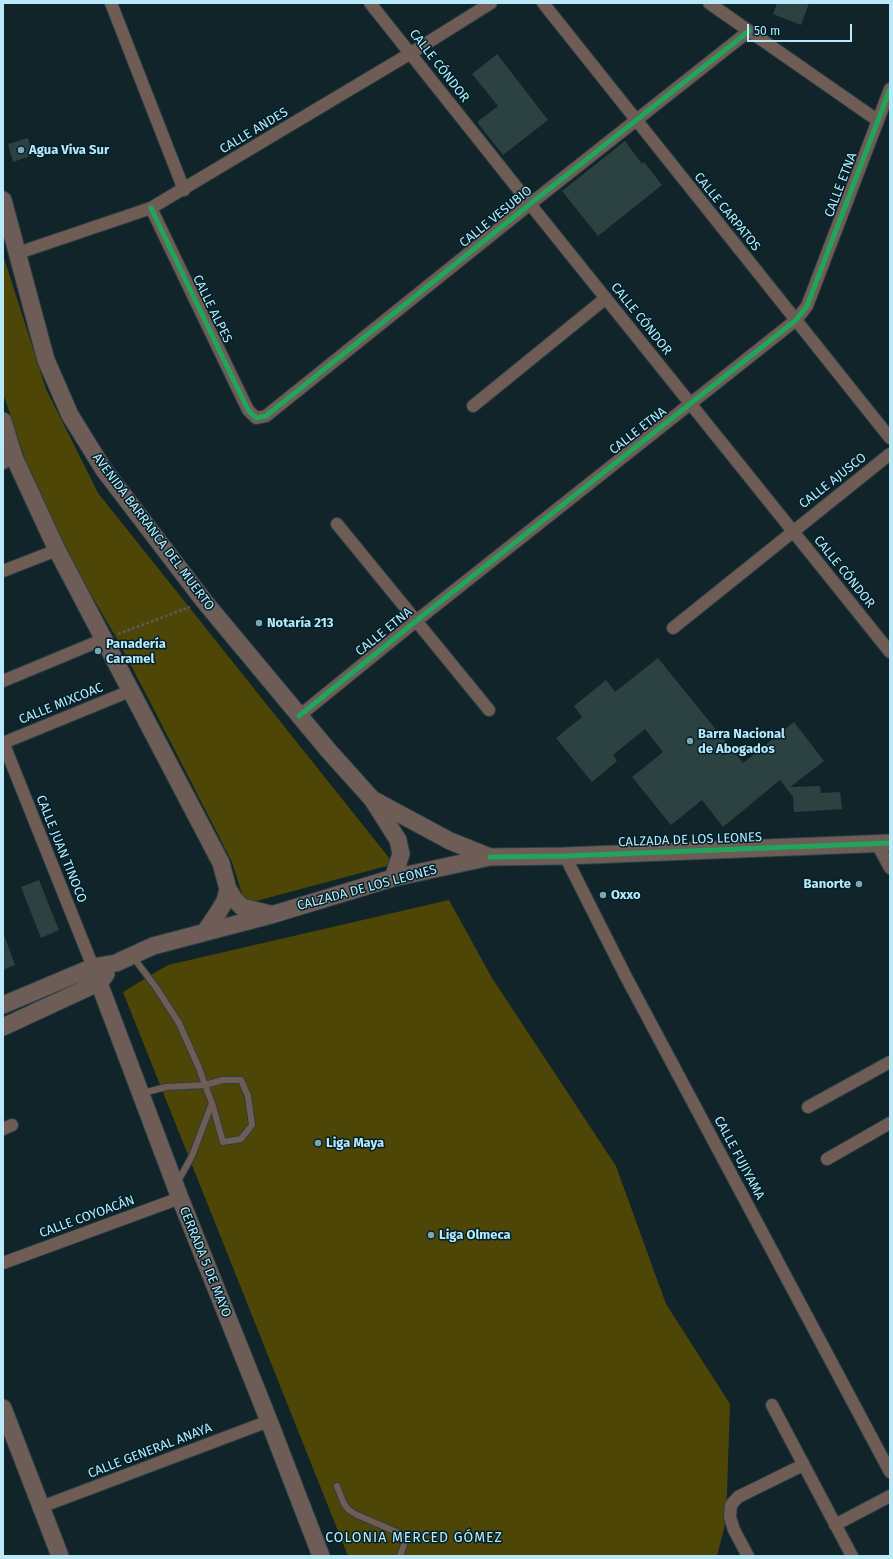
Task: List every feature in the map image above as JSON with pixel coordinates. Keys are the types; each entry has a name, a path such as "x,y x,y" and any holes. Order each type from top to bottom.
{"main road":[{"name":"AVENIDA BARRANCA DEL MUERTO","path":"3,200 46,360 70,415 104,470 204,601 299,716 372,799 398,840 401,854 394,878"},
{"path":"3,421 8,460 57,550 221,863 228,889 234,899 242,906 271,915"},
{"name":"AVENIDA BARRANCA DEL MUERTO","path":"372,799 450,841 490,857"},
{"name":"CALZADA DE LOS LEONES","path":"3,1005 93,967 116,963 153,946 271,915 394,878 490,857 565,856 884,844"},
{"path":"205,932 225,901 228,889"},
{"path":"3,1027 100,982 116,963"},
{"name":"CERRADA 5 DE MAYO","path":"93,967 100,982 178,1192 321,1556"},
{"path":"3,1408 60,1556"}],"street":[{"path":"111,3 184,190"},
{"name":"CALLE CÓNDOR","path":"370,3 890,652"},
{"name":"CALLE ANDES","path":"18,253 151,208 184,190 491,3"},
{"name":"CALLE CARPATOS","path":"543,3 890,438"},
{"path":"709,3 877,120"},
{"name":"CALLE VESUBIO","path":"256,418 266,416 530,204 749,31"},
{"name":"CALLE ETNA","path":"299,716 416,621 796,320 806,306 890,89"},
{"name":"CALLE ALPES","path":"151,208 248,410 256,418"},
{"path":"472,406 606,298"},
{"name":"CALLE AJUSCO","path":"673,628 793,530 890,454"},
{"path":"337,524 489,710"},
{"path":"3,571 57,550"},
{"path":"3,681 104,639"},
{"name":"CALLE MIXCOAC","path":"3,743 130,691"},
{"name":"CALLE JUAN TINOCO","path":"3,743 93,967"},
{"path":"884,844 890,868"},
{"name":"CALLE FUJIYAMA","path":"565,856 625,975 890,1472"},
{"path":"808,1107 890,1062"},
{"path":"826,1159 890,1123"},
{"name":"CALLE COYOACÁN","path":"3,1262 178,1192"},
{"path":"772,1405 852,1556"},
{"name":"CALLE GENERAL ANAYA","path":"41,1507 269,1421"},
{"path":"748,1556 734,1530 730,1517 732,1505 738,1497 803,1465"},
{"path":"835,1525 890,1496"}],"lane":[{"path":"133,956 179,1023 205,1085 212,1103 223,1142 241,1140 252,1125 248,1096 241,1080 223,1080 205,1085 166,1087 141,1094"},
{"path":"178,1192 212,1103"},
{"path":"337,1486 344,1504 349,1510 399,1532 402,1536 404,1545 400,1556"}],"path":[{"path":"104,639 204,601"}],"shaded area":[{"path":"3,255 46,389 98,493 394,864 245,904 232,862 117,639 65,550 30,474 3,393"},
{"name":"Liga Olmeca","path":"449,900 492,978 616,1166 666,1304 730,1404 726,1521 717,1556 348,1556 123,992 168,965"}],"building":[{"path":"777,3 809,3 801,25 773,14"},
{"path":"497,54 548,120 503,155 477,122 498,106 472,74"},
{"name":"Agua Viva Sur","path":"28,138 33,155 13,162 8,144"},
{"path":"625,141 642,164 644,162 662,185 598,236 562,191"},
{"path":"658,658 743,763 794,722 824,761 790,787 820,786 821,793 840,792 842,809 794,812 793,797 780,780 723,827 702,800 671,825 632,777 663,752 645,729 613,755 617,761 592,782 556,738 582,717 574,706 606,680 615,692"},
{"path":"39,880 59,930 41,938 21,887"},
{"path":"4,935 15,965 3,970 3,936"}],"cycle path":[{"path":"151,208 248,410 256,418 266,416 530,204 749,31"},
{"path":"299,716 416,621 796,320 807,306 890,89"},
{"path":"490,857 565,856 890,843"}],"place":[{"name":"Agua Viva Sur","path":"21,150"},
{"name":"Notaría 213","path":"259,623"},
{"name":"Panadería Caramel","path":"98,651"},
{"name":"Barra Nacional de Abogados","path":"690,741"},
{"name":"Banorte","path":"859,884"},
{"name":"Oxxo","path":"603,895"},
{"name":"Liga Maya","path":"318,1143"},
{"name":"Liga Olmeca","path":"431,1235"}],"district":[{"name":"COLONIA MERCED GÓMEZ","path":"414,1538"}]}
